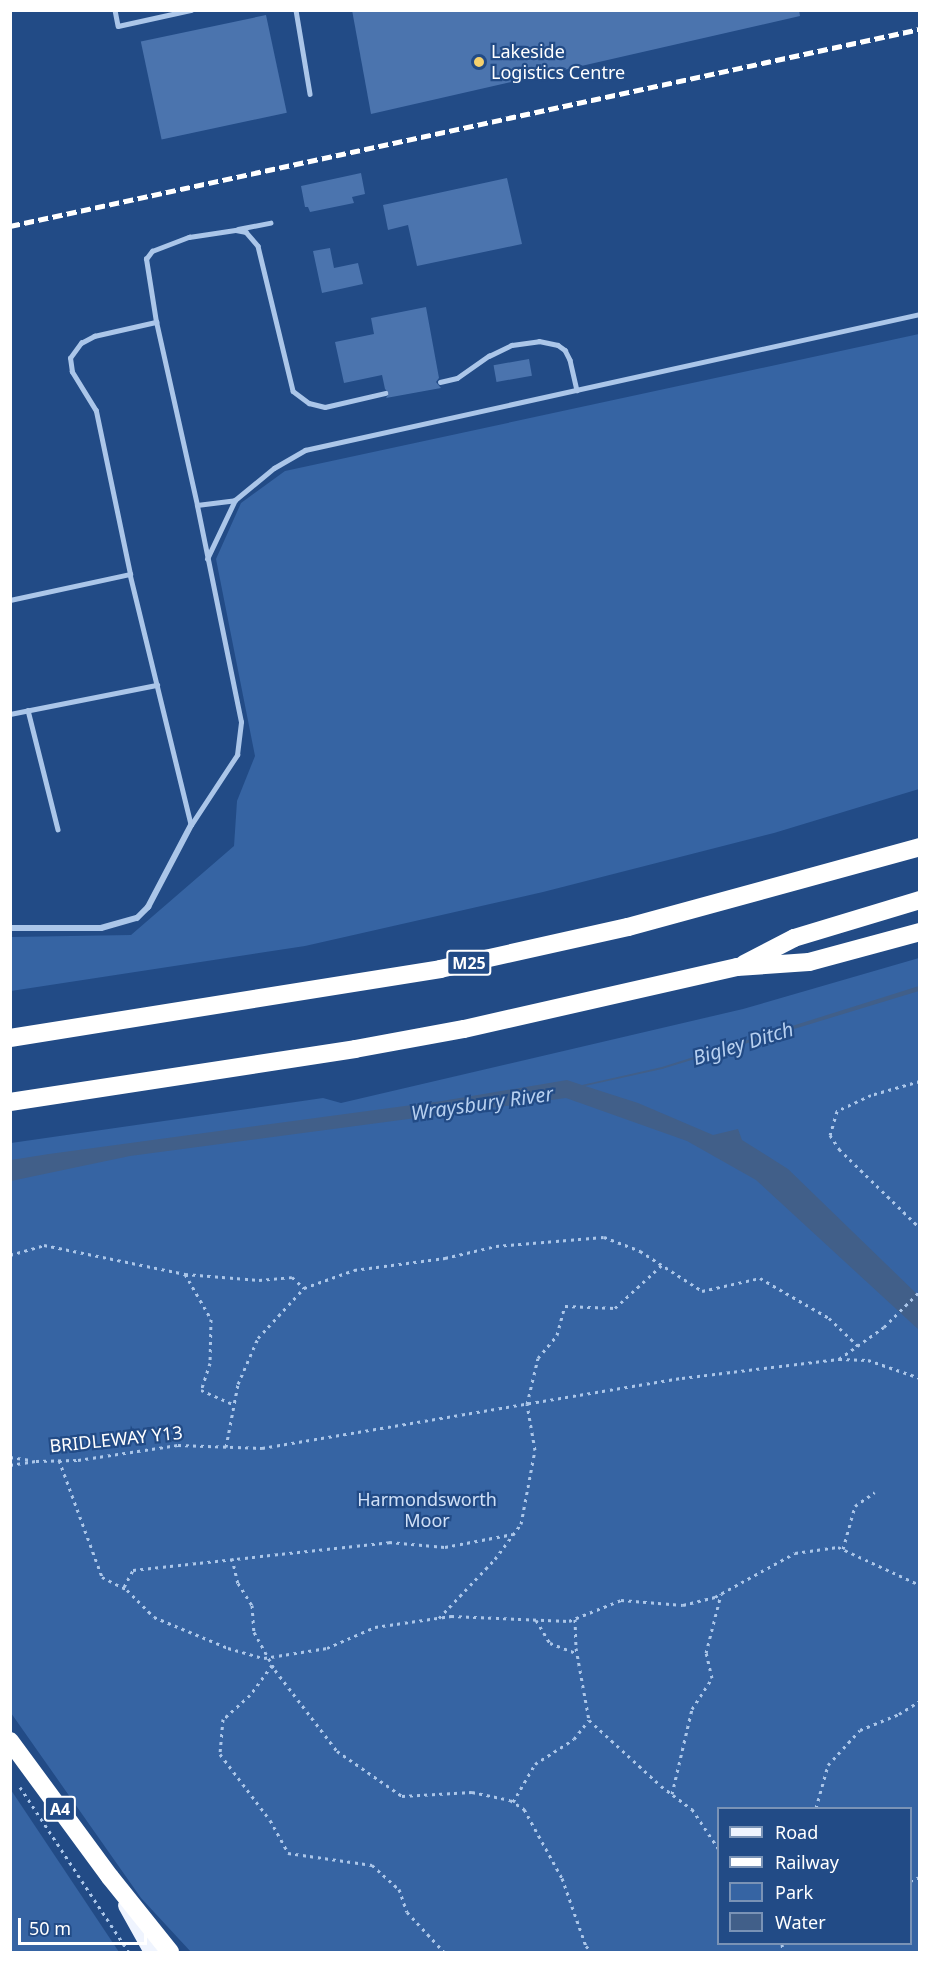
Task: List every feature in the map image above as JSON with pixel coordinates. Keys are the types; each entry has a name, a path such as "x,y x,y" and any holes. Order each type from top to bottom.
{"highway":[{"name":"M25","path":"10,1038 440,969 628,927 920,847"},
{"path":"737,967 794,938 920,900"},
{"path":"10,1102 366,1047 464,1029 737,967 809,962 920,932"},
{"name":"A4","path":"10,1741 110,1877 170,1953"},
{"name":"A4","path":"110,1877 156,1953"}],"main road":[{"path":"110,1877 151,1953"}],"street":[{"path":"10,927 101,928 137,918 148,907 190,825"}],"lane":[{"path":"115,10 118,26 191,10"},
{"path":"296,10 309,94"},
{"path":"190,825 237,755 241,739 234,686 156,322 145,267 146,259 152,251 189,237 270,223"},
{"path":"236,230 249,234 258,246 293,391 309,403 325,407 385,393"},
{"path":"207,559 235,500 274,468 305,450 920,314"},
{"path":"156,322 94,336 81,343 70,358 72,372 96,411 130,574 190,825"},
{"path":"440,382 458,378 489,356 512,345 539,341 558,345 565,350 572,364 577,390"},
{"path":"197,505 235,500"},
{"path":"10,600 130,574"},
{"path":"10,714 157,685"},
{"path":"28,710 58,829"}],"path":[{"path":"920,1081 871,1095 837,1111 830,1135 839,1149 920,1228"},
{"path":"226,1447 238,1384 258,1338 304,1288 354,1270 445,1258 496,1246 604,1237 640,1251 702,1291 760,1278 829,1318 858,1346"},
{"path":"10,1255 44,1245 185,1274 259,1280 292,1277 304,1288"},
{"path":"439,1618 495,1559 521,1524 535,1450 527,1404 538,1358 557,1335 565,1306 615,1308 662,1265"},
{"path":"185,1274 211,1319 210,1363 201,1390 234,1405"},
{"path":"839,1359 884,1327 920,1291"},
{"name":"BRIDLEWAY Y13","path":"10,1466 178,1445 262,1448 682,1378 839,1359 868,1360 920,1378"},
{"path":"10,1457 36,1461"},
{"path":"60,1460 102,1577 124,1588 154,1617 228,1648 267,1657 327,1648 375,1627 439,1618 569,1621 621,1600 683,1605 721,1594 795,1553 838,1547 920,1585"},
{"path":"843,1549 855,1506 875,1492"},
{"path":"124,1588 133,1570 389,1542 445,1547 513,1534"},
{"path":"232,1558 238,1583 252,1605 254,1632 267,1657 337,1751 402,1796 472,1792 513,1802 524,1809 562,1878 586,1947 592,1953"},
{"path":"672,1794 692,1709 712,1678 706,1653 721,1594"},
{"path":"575,1619 576,1653 589,1720 692,1809 717,1846"},
{"path":"536,1620 550,1643 576,1653"},
{"path":"272,1665 250,1695 223,1719 220,1754 270,1820 288,1853 372,1865 395,1884 407,1912 444,1953"},
{"path":"817,1807 828,1765 860,1730 899,1714 920,1701"},
{"path":"513,1802 535,1764 574,1740 589,1720"},
{"path":"17,1783 129,1953"}],"green space":[{"path":"919,334 919,789 774,833 543,892 305,946 11,991 11,937 131,935 234,846 237,801 255,756 216,559 241,503 285,471"},
{"name":"Harmondsworth Moor","path":"919,958 919,1952 191,1952 141,1898 11,1713 11,1143 323,1098 341,1103 743,1009"},
{"path":"11,1790 119,1952 11,1952"}],"water":[{"path":"919,986 919,991 662,1069 585,1086 638,1103 713,1135 738,1129 742,1140 788,1169 919,1296 919,1330 756,1180 687,1141 566,1098 130,1156 11,1181 11,1160 442,1101 567,1080 582,1085 662,1067"}],"building":[{"name":"Lakeside Logistics Centre","path":"352,10 799,10 800,16 371,114"},
{"path":"266,15 287,113 162,139 141,42"},
{"path":"361,173 365,194 352,197 354,203 310,212 308,207 305,207 301,186"},
{"path":"507,178 522,244 417,266 408,225 388,230 383,205"},
{"path":"330,248 334,268 358,263 363,284 322,293 313,251"},
{"path":"426,307 439,378 436,382 441,388 386,398 389,393 385,389 382,375 344,383 335,342 374,334 371,318"},
{"path":"529,359 532,376 496,382 494,365"}],"railway":[{"path":"10,226 920,29"}],"place":[{"name":"Lakeside Logistics Centre","path":"479,62"}],"water label":[{"name":"Bigley Ditch","path":"743,1043"},
{"name":"Wraysbury River","path":"482,1103"}]}
